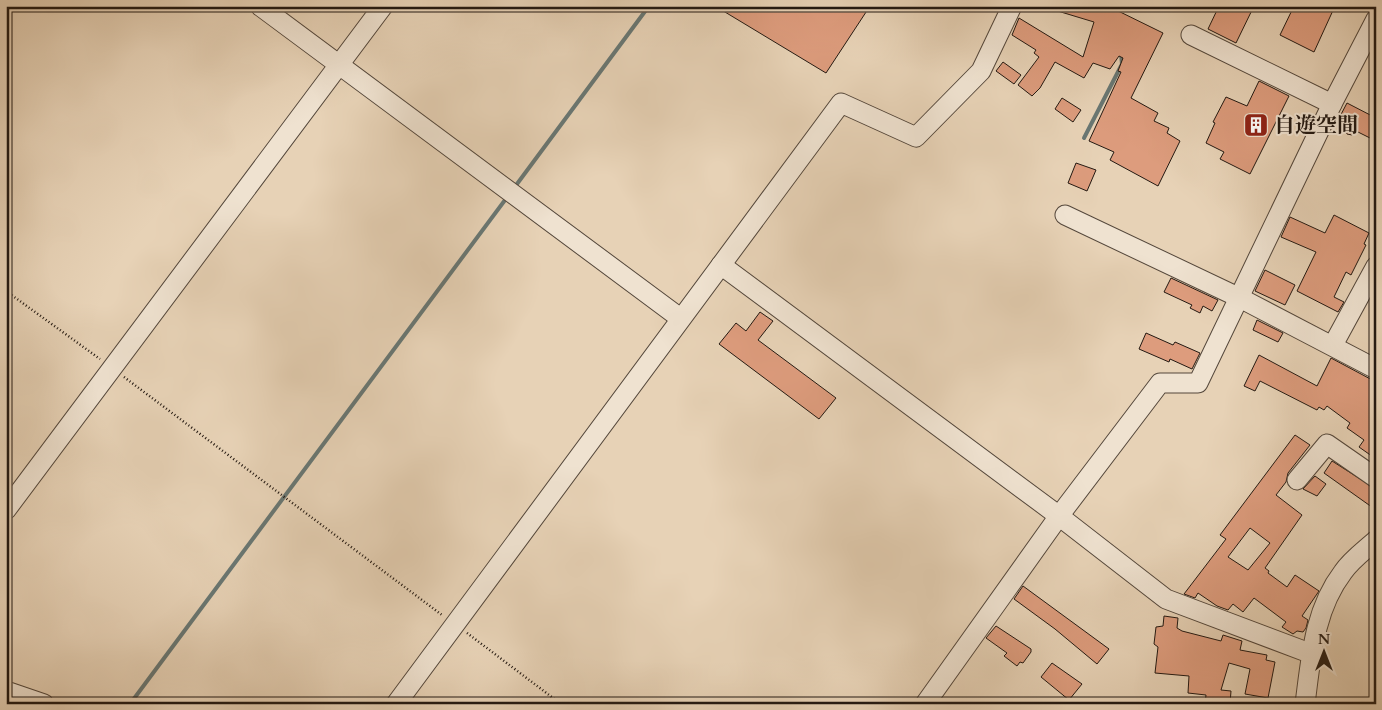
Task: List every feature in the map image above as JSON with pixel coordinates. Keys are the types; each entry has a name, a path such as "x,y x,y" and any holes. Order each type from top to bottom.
{"street":[{"path":"260,6 680,318"},
{"path":"6,510 384,6"},
{"path":"396,704 840,103 916,137 981,71 1012,6"},
{"path":"925,704 1060,516 1160,382 1198,383 1332,104 1369,50 1376,19"},
{"path":"1191,35 1332,104"},
{"path":"1065,215 1240,298 1376,369"},
{"path":"721,265 1060,516 1166,600 1312,654"},
{"path":"1333,345 1376,266"},
{"path":"1298,480 1327,444 1376,478"},
{"path":"1305,704 1318,622 1326,597 1343,571 1376,540"},
{"path":"6,691 44,704"}],"path":[{"path":"6,291 112,368 561,704"}],"building":[{"path":"715,6 870,6 826,73"},
{"path":"1052,6 1108,6 1163,33 1131,98 1158,113 1154,121 1169,128 1167,133 1180,141 1158,186 1110,160 1114,152 1089,141 1121,72 1118,71 1123,58 1119,56 1110,69 1093,63 1084,78 1055,62 1040,88 1032,96 1018,85 1039,57 1034,53 1036,50 1012,35 1019,18 1083,57 1094,22 1051,9"},
{"path":"1219,6 1254,6 1236,43 1208,29"},
{"path":"1294,6 1335,6 1314,52 1280,35"},
{"path":"1003,62 1021,75 1014,84 996,71"},
{"name":"自遊空間","path":"1259,81 1289,96 1250,174 1220,159 1224,152 1206,143 1215,123 1213,122 1226,97 1247,106"},
{"path":"1062,98 1081,110 1073,122 1055,109"},
{"path":"1347,103 1376,118 1376,141 1358,132 1352,135 1347,134 1344,126 1337,122"},
{"path":"1076,163 1096,170 1087,191 1068,183"},
{"path":"1334,215 1369,233 1364,244 1366,245 1351,275 1346,272 1334,297 1344,302 1338,312 1297,291 1316,252 1281,237 1290,217 1325,233"},
{"path":"1265,270 1295,285 1285,305 1255,291"},
{"path":"1171,278 1218,300 1212,311 1203,306 1200,313 1190,308 1192,305 1164,292"},
{"path":"760,312 773,321 758,340 836,398 819,419 719,344 736,323 746,331"},
{"path":"1257,320 1283,333 1278,342 1253,330"},
{"path":"1146,333 1173,345 1175,342 1200,353 1192,369 1170,359 1169,362 1139,349"},
{"path":"1259,355 1317,386 1331,358 1376,382 1376,459 1359,447 1364,440 1347,428 1350,423 1327,406 1324,410 1319,407 1317,410 1260,381 1255,391 1244,386"},
{"path":"1295,435 1310,445 1288,473 1286,482 1276,495 1302,515 1265,568 1269,571 1268,573 1287,587 1295,575 1319,591 1302,616 1308,620 1303,632 1297,631 1293,634 1282,627 1286,622 1254,598 1243,612 1233,604 1228,610 1217,606 1198,593 1195,598 1184,594 1226,539 1220,535","holes":["1250,528 1270,543 1248,570 1228,557"]},
{"path":"1332,461 1376,489 1376,510 1324,473"},
{"path":"1315,476 1326,484 1317,496 1303,489"},
{"path":"1023,586 1109,649 1097,664 1055,629 1014,599"},
{"path":"1164,616 1178,618 1177,628 1182,631 1221,641 1223,635 1242,641 1240,650 1267,655 1266,660 1275,662 1268,698 1245,694 1250,669 1229,663 1221,690 1231,691 1230,704 1205,704 1206,695 1188,693 1189,676 1155,673 1158,647 1154,644 1156,627 1163,626"},
{"path":"996,626 1031,649 1023,663 1020,662 1017,666 1004,656 1007,653 986,638"},
{"path":"1052,663 1082,684 1069,700 1041,677"}],"waterway":[{"path":"514,188 649,6"},
{"path":"1119,6 1120,15"},
{"path":"1084,138 1122,64 1121,54"},
{"path":"130,704 508,196"}],"place":[{"name":"自遊空間","path":"1256,125"}]}
